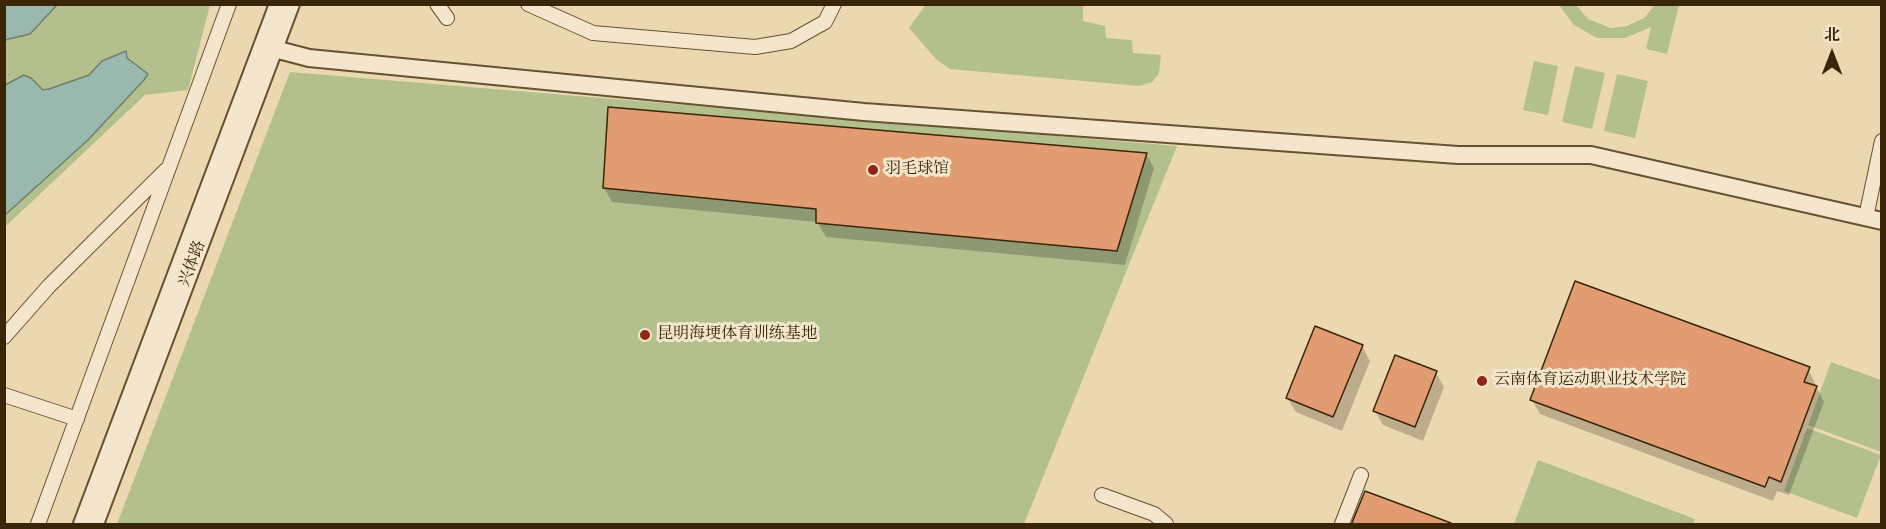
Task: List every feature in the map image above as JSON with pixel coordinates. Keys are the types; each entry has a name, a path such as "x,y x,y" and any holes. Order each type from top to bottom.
{"street":[{"path":"38,525 229,4"},
{"name":"兴体路","path":"95,525 268,48 278,4"},
{"name":"兴体路","path":"82,525 268,48 291,4"},
{"path":"436,4 447,18"},
{"path":"528,4 593,33 754,47 791,41 825,22 834,4"},
{"path":"268,48 317,59 864,112 1458,155 1591,155 1874,219 1881,141"},
{"path":"4,337 48,286 170,166"},
{"path":"4,395 77,419"},
{"path":"1342,525 1361,475"},
{"path":"1102,495 1154,514 1166,525"}],"green space":[{"path":"926,4 1083,5 1083,21 1105,26 1106,38 1132,40 1133,53 1161,55 1159,74 1152,82 1139,86 950,69 936,59 909,28"},
{"path":"5,5 210,5 188,90 145,95 5,227"},
{"path":"1559,5 1576,5 1588,19 1611,28 1627,26 1644,18 1655,5 1679,5 1667,54 1646,49 1651,27 1625,38 1597,38 1574,25"},
{"path":"1534,61 1558,66 1548,115 1523,110"},
{"path":"1575,66 1605,73 1592,129 1562,122"},
{"name":"昆明海埂体育训练基地","path":"290,72 1177,146 1024,524 117,524"},
{"path":"1617,74 1648,81 1635,138 1604,131"},
{"path":"1831,362 1881,380 1881,452 1808,425"},
{"path":"1807,428 1881,455 1857,518 1784,491"},
{"path":"1538,460 1695,519 1693,524 1514,524"}],"water":[{"path":"4,5 57,5 30,34 5,40"},
{"path":"126,51 127,58 148,74 144,80 88,140 5,215 5,85 24,75 31,78 43,90 49,89 89,75 102,61"}],"building":[{"name":"羽毛球馆","path":"608,107 1147,153 1117,251 816,223 816,209 603,188"},
{"path":"1575,281 1810,367 1804,382 1817,386 1781,482 1769,477 1765,487 1530,400"},
{"path":"1315,326 1363,345 1333,417 1286,398"},
{"path":"1395,355 1437,371 1415,427 1373,411"},
{"path":"1365,491 1451,523 1451,525 1351,525"}],"place":[{"name":"羽毛球馆","path":"873,170"},
{"name":"昆明海埂体育训练基地","path":"645,335"},
{"name":"云南体育运动职业技术学院","path":"1482,381"}]}
